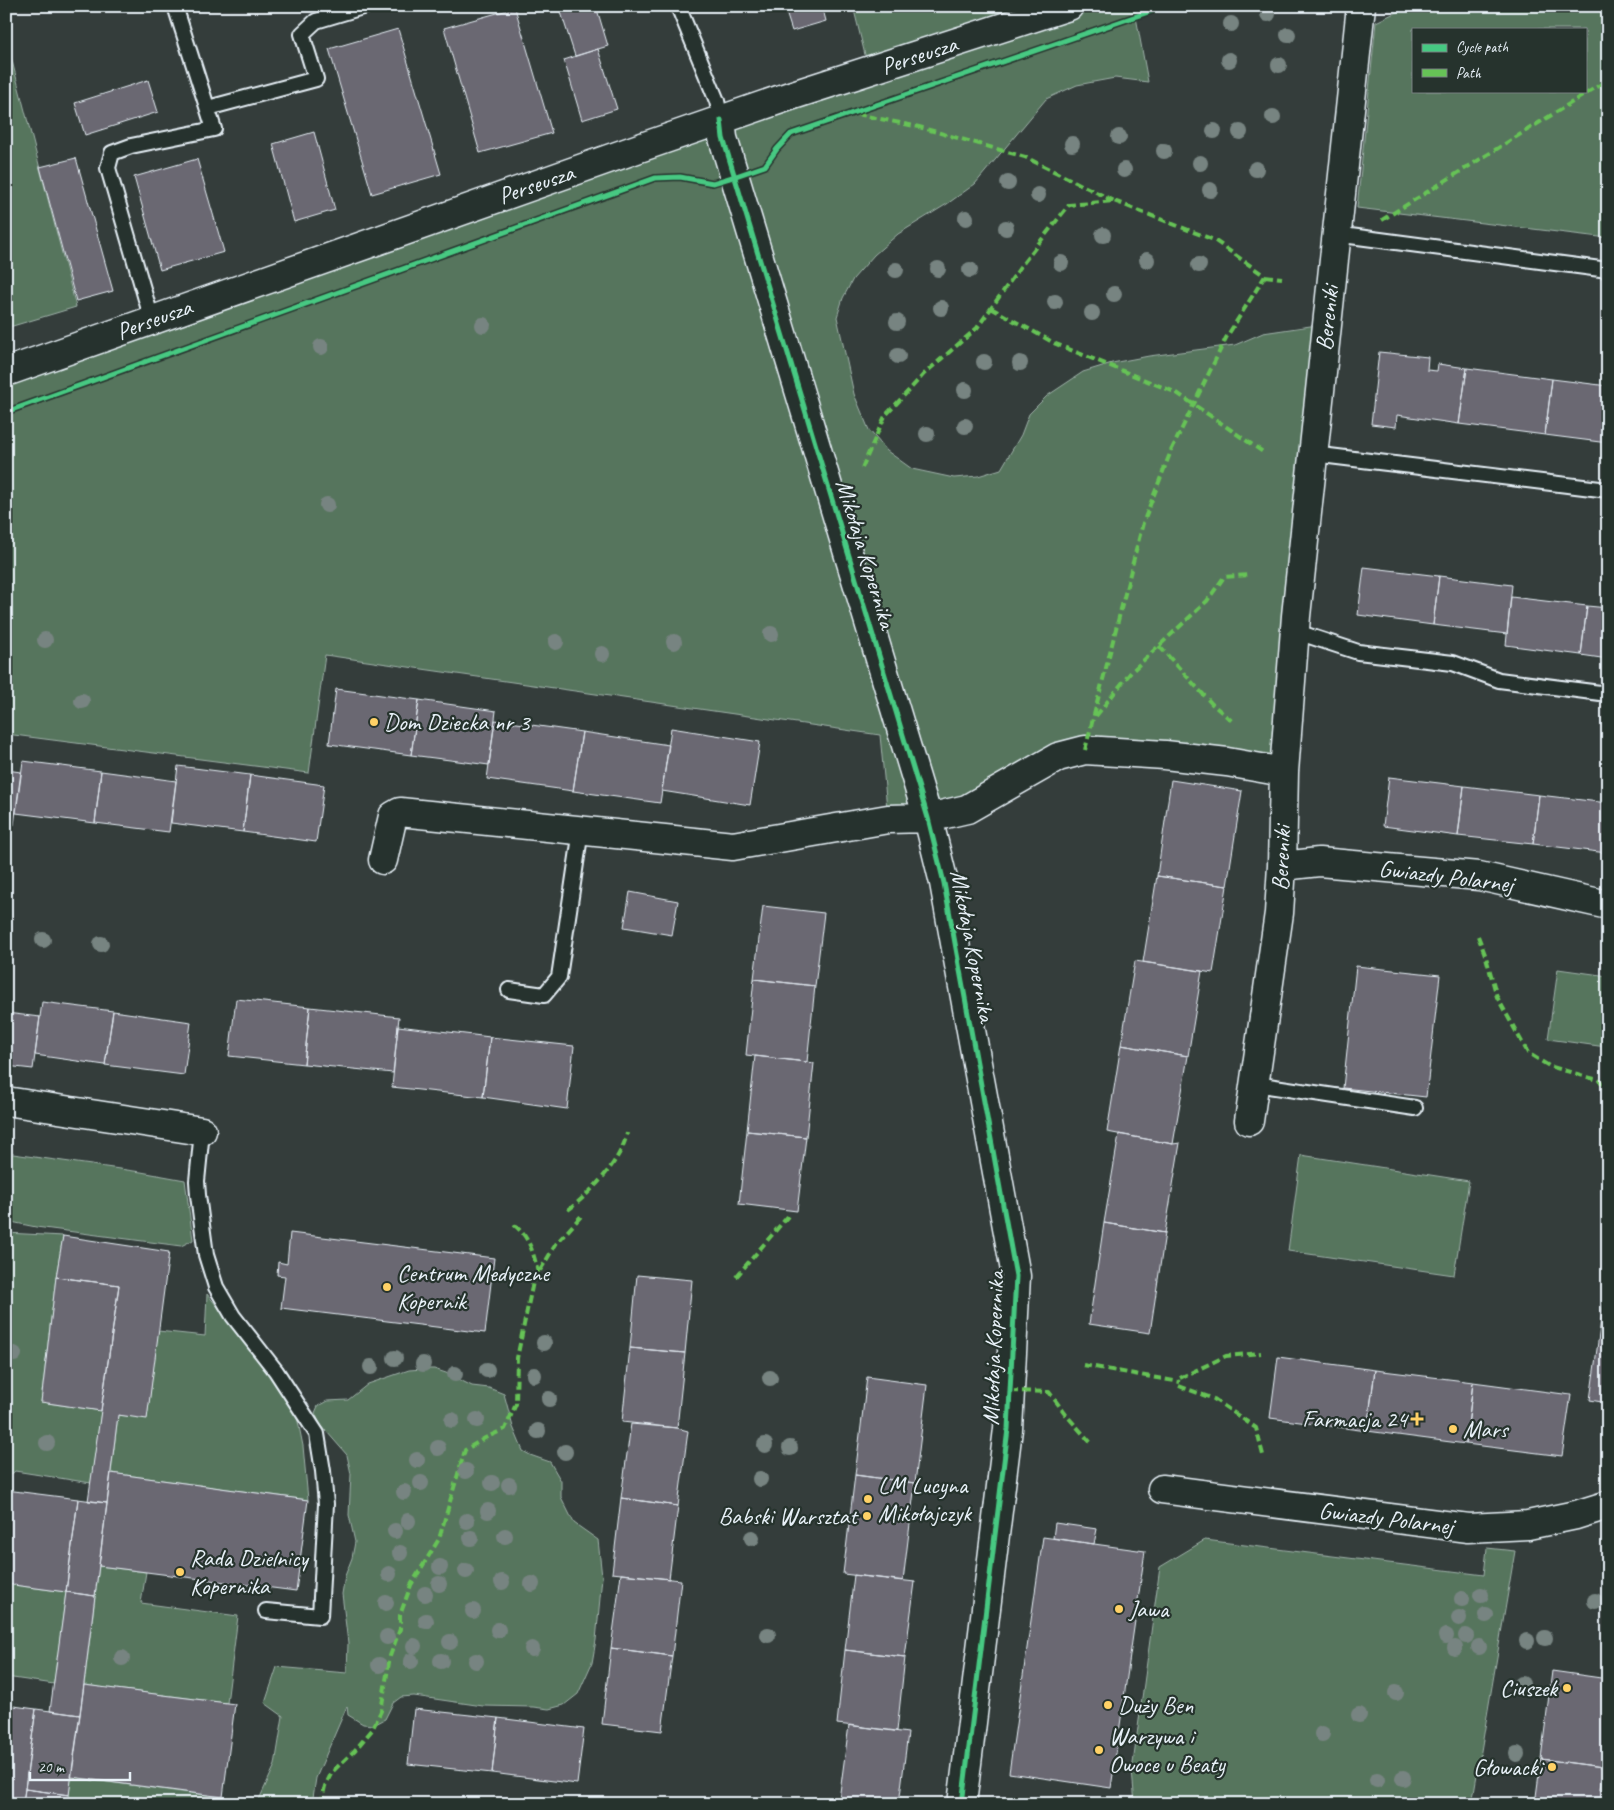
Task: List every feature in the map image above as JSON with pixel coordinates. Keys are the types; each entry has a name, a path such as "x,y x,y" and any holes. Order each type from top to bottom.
{"street":[{"name":"Perseusza","path":"6,372 720,120 1069,6"},
{"name":"Bereniki","path":"1249,1121 1279,913 1284,772 1294,631 1335,234 1361,6"},
{"name":"Mikołaja Kopernika","path":"720,120 723,138 928,818 944,883 1016,1276 1008,1429 962,1804"},
{"path":"383,860 393,816 400,812 733,846 888,819 928,818 967,809 1058,757 1085,750 1165,755 1227,762 1284,772"},
{"name":"Gwiazdy Polarnej","path":"1282,866 1319,862 1479,876 1608,905"},
{"path":"6,1101 202,1131"},
{"name":"Gwiazdy Polarnej","path":"1162,1489 1468,1528 1528,1525 1576,1515 1608,1505"}],"lane":[{"path":"152,320 108,168 112,153 131,146 214,129 176,6"},
{"path":"208,108 316,79 302,34 316,21 366,6"},
{"path":"678,6 717,101 720,120"},
{"path":"1335,234 1608,270"},
{"path":"1313,454 1608,490"},
{"path":"1294,631 1358,652 1452,664 1499,680 1608,694"},
{"path":"509,990 544,995 559,977 581,830"},
{"path":"1255,1084 1415,1108"},
{"path":"202,1131 197,1181 198,1195 206,1255 216,1287 233,1316 276,1371 317,1434 323,1471 326,1504 320,1616 266,1611"}],"green space":[{"path":"853,6 1134,6 1148,82 1115,78 1077,85 1046,99 975,184 947,204 898,234 874,255 853,279 843,298 837,317 854,394 869,430 887,451 912,469 954,478 978,476 1001,469 1021,435 1029,414 1047,396 1083,372 1112,363 1149,356 1235,345 1263,333 1324,324 1284,772 1085,750 967,809 888,819 880,735 325,655 309,773 6,734 6,372 869,71"},
{"path":"1409,6 1608,6 1608,238 1357,208 1376,22"},
{"path":"6,38 76,307 6,328"},
{"path":"1558,969 1608,976 1608,1037 1606,1047 1548,1039"},
{"path":"6,1153 185,1180 193,1240 181,1246 36,1227 6,1221"},
{"path":"1301,1155 1469,1181 1454,1275 1288,1251"},
{"path":"6,1233 63,1236 56,1277 41,1402 101,1411 91,1483 15,1471 6,1479"},
{"path":"207,1294 293,1397 303,1446 308,1500 111,1473 118,1415 147,1418 158,1331 205,1336"},
{"path":"434,1369 472,1386 489,1388 504,1394 513,1427 523,1451 550,1462 561,1481 561,1497 574,1523 598,1540 602,1577 592,1663 578,1694 564,1705 549,1709 483,1706 414,1696 401,1697 393,1703 385,1719 374,1725 363,1724 348,1715 347,1706 316,1778 312,1804 257,1804 275,1765 283,1716 265,1703 277,1667 347,1673 348,1643 342,1594 355,1542 349,1515 351,1474 347,1455 320,1424 315,1413 318,1406 327,1401 348,1400 368,1384 409,1370"},
{"path":"1205,1540 1484,1575 1487,1548 1515,1551 1472,1804 1135,1804 1132,1771 1160,1567"},
{"path":"99,1566 146,1572 141,1603 238,1616 227,1703 84,1685"},
{"path":"6,1584 66,1592 54,1684 6,1677"},
{"path":"71,1777 241,1800 241,1804 68,1804"}],"building":[{"path":"559,6 596,6 608,46 575,56"},
{"path":"784,6 822,6 826,21 792,31"},
{"path":"515,8 552,133 480,153 444,28"},
{"path":"398,29 441,174 372,194 329,49"},
{"path":"598,49 617,109 582,120 564,60"},
{"path":"148,80 158,112 85,135 75,103"},
{"path":"314,132 335,210 294,222 273,144"},
{"path":"76,158 113,291 76,301 40,167"},
{"path":"197,159 224,252 160,270 134,177"},
{"path":"1379,352 1428,357 1427,370 1437,371 1438,364 1467,368 1459,424 1397,415 1396,427 1371,424"},
{"path":"1467,368 1552,379 1545,435 1459,424"},
{"path":"1552,379 1608,386 1608,443 1545,435"},
{"path":"1364,567 1439,576 1433,625 1358,615"},
{"path":"1439,576 1512,585 1507,634 1433,625"},
{"path":"1511,597 1587,606 1581,655 1506,645"},
{"path":"1587,606 1608,608 1608,659 1581,655"},
{"name":"Dom Dziecka nr 3","path":"336,689 419,700 411,755 329,744"},
{"path":"419,700 496,711 489,765 411,755"},
{"path":"495,720 582,732 573,791 487,779"},
{"path":"671,728 760,742 750,805 662,791"},
{"path":"582,732 669,745 660,803 573,791"},
{"path":"23,761 101,771 95,823 16,813"},
{"path":"178,766 250,775 243,832 171,823"},
{"path":"6,770 21,772 14,825 6,824"},
{"path":"101,771 176,781 169,832 95,823"},
{"path":"250,775 324,785 316,842 243,832"},
{"path":"1389,777 1464,786 1458,836 1383,826"},
{"path":"1171,780 1242,791 1227,886 1157,876"},
{"path":"1464,786 1539,795 1533,844 1458,836"},
{"path":"1539,795 1608,803 1607,853 1533,844"},
{"path":"1157,876 1227,886 1213,973 1143,962"},
{"path":"630,892 678,901 672,935 624,927"},
{"path":"763,906 824,913 815,986 754,979"},
{"path":"1135,961 1202,971 1188,1056 1121,1045"},
{"path":"1356,966 1440,975 1426,1097 1343,1088"},
{"path":"754,979 815,986 807,1062 746,1055"},
{"path":"236,999 310,1007 304,1064 229,1056"},
{"path":"42,1002 113,1011 105,1065 35,1055"},
{"path":"310,1007 399,1017 393,1073 304,1064"},
{"path":"113,1011 191,1022 184,1075 105,1065"},
{"path":"6,1013 40,1017 33,1069 6,1066"},
{"path":"398,1026 490,1037 483,1097 392,1087"},
{"path":"490,1037 574,1046 567,1109 483,1097"},
{"path":"1121,1045 1188,1056 1173,1144 1107,1132"},
{"path":"755,1056 814,1063 806,1137 747,1131"},
{"path":"747,1131 806,1137 797,1211 739,1204"},
{"path":"1119,1134 1173,1144 1180,1143 1165,1233 1104,1223"},
{"path":"1104,1223 1165,1233 1150,1333 1089,1324"},
{"name":"Centrum Medyczne Kopernik","path":"290,1233 494,1258 485,1333 281,1308 285,1276 277,1275 278,1262 287,1264"},
{"path":"63,1236 169,1252 147,1419 118,1415 107,1503 88,1501 119,1285 56,1277"},
{"path":"1608,1269 1608,1403 1590,1400"},
{"path":"637,1275 692,1280 685,1353 630,1348"},
{"path":"56,1277 119,1285 101,1411 41,1402"},
{"path":"630,1348 685,1353 677,1428 622,1422"},
{"path":"1278,1357 1375,1370 1367,1431 1270,1418"},
{"path":"1375,1370 1473,1382 1466,1444 1367,1431"},
{"path":"867,1377 927,1385 915,1483 855,1475"},
{"path":"1473,1382 1571,1395 1562,1456 1466,1444"},
{"path":"631,1424 677,1428 688,1431 678,1506 621,1498"},
{"path":"111,1473 308,1500 296,1591 99,1566"},
{"path":"855,1475 915,1483 903,1581 843,1574"},
{"path":"6,1490 78,1499 66,1592 6,1584"},
{"path":"621,1498 678,1506 669,1579 612,1573"},
{"path":"78,1499 107,1503 95,1596 66,1592"},
{"path":"1055,1523 1097,1529 1094,1544 1053,1538"},
{"path":"1043,1537 1145,1551 1111,1788 1009,1773"},
{"path":"621,1574 681,1580 672,1656 611,1648"},
{"path":"854,1575 915,1582 905,1657 845,1650"},
{"path":"66,1592 95,1596 80,1715 50,1711"},
{"path":"611,1648 672,1656 662,1731 602,1724"},
{"path":"845,1650 905,1657 897,1731 837,1724"},
{"path":"1552,1671 1608,1679 1608,1736 1603,1767 1541,1759"},
{"path":"84,1685 235,1704 223,1797 71,1777"},
{"path":"6,1705 36,1709 23,1803 6,1800"},
{"path":"36,1709 80,1715 69,1795 25,1789"},
{"path":"414,1709 498,1718 492,1773 408,1764"},
{"path":"498,1718 584,1729 577,1784 492,1773"},
{"path":"849,1725 908,1733 899,1804 869,1804 839,1800"},
{"path":"1541,1759 1603,1767 1600,1790 1608,1792 1608,1804 1535,1804"},
{"path":"25,1789 69,1795 68,1804 23,1803"},
{"path":"839,1800 869,1804 838,1804"}],"marked path":[{"path":"1382,220 1608,80"},
{"path":"857,114 919,127 1025,157 1114,201"},
{"path":"862,468 885,416 924,374 977,328 1024,262 1069,205 1114,201 1214,240 1265,276 1226,338 1171,451 1143,523 1085,750"},
{"path":"1265,276 1282,278"},
{"path":"991,308 1056,344 1177,393 1263,452"},
{"path":"1096,716 1131,672 1207,601 1224,577 1248,575"},
{"path":"1159,646 1212,704 1232,721"},
{"path":"1478,936 1497,997 1528,1053 1549,1066 1598,1080 1608,1087"},
{"path":"568,1210 604,1176 619,1154 627,1133"},
{"path":"321,1804 325,1786 332,1772 372,1730 381,1711 390,1656 400,1629 400,1615 411,1585 439,1539 465,1450 505,1429 516,1404 517,1358 533,1282 556,1244 583,1214"},
{"path":"736,1277 789,1215"},
{"path":"514,1225 528,1241 538,1273"},
{"path":"1180,1378 1226,1356 1261,1353"},
{"path":"1083,1365 1180,1382"},
{"path":"1179,1386 1214,1399 1256,1428 1263,1455"},
{"path":"1010,1391 1049,1392 1091,1443"}],"cycle path":[{"path":"6,412 655,178 680,177 713,183 765,166 791,134 1166,6"},
{"path":"721,120 723,138 928,818 944,883 1016,1276 1008,1429 962,1804"}],"place":[{"name":"Dom Dziecka nr 3","path":"374,722"},
{"name":"Centrum Medyczne Kopernik","path":"387,1287"},
{"name":"Farmacja 24","path":"1417,1419"},
{"name":"Mars","path":"1453,1429"},
{"name":"LM Lucyna Mikołajczyk","path":"868,1499"},
{"name":"Babski Warsztat","path":"867,1516"},
{"name":"Rada Dzielnicy Kopernika","path":"180,1572"},
{"name":"Jawa","path":"1119,1609"},
{"name":"Ciuszek","path":"1567,1688"},
{"name":"Duży Ben","path":"1108,1705"},
{"name":"Warzywa i Owoce u Beaty","path":"1099,1750"},
{"name":"Głowacki","path":"1552,1767"}]}
